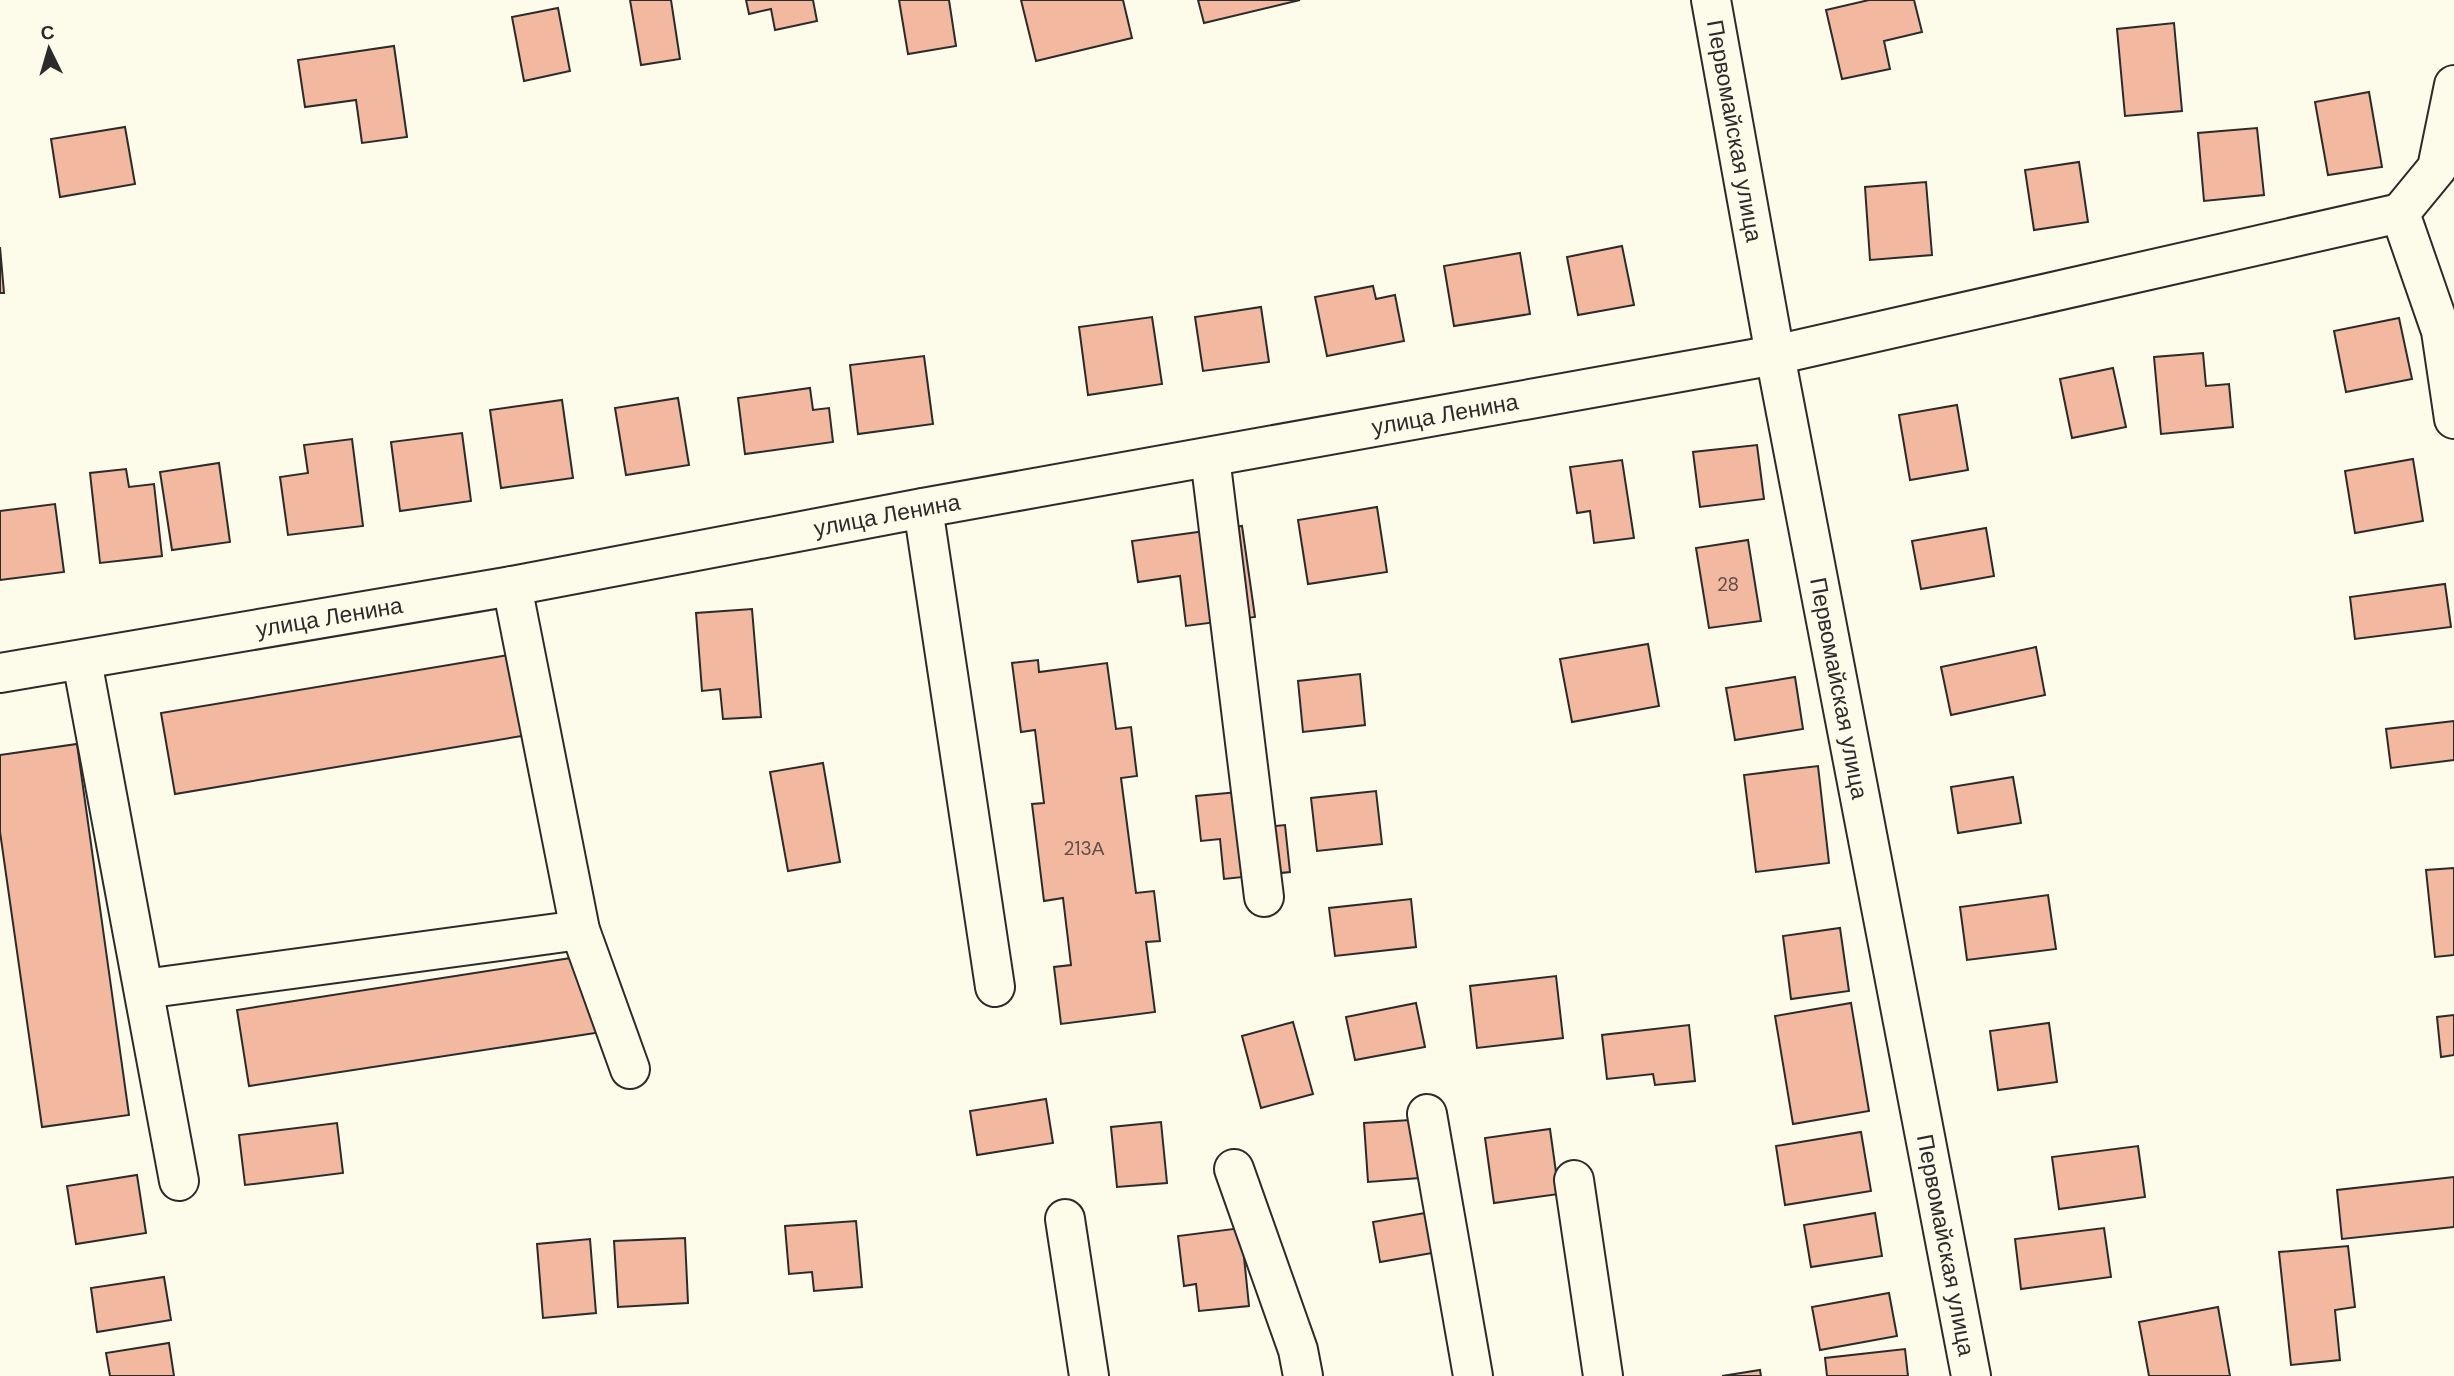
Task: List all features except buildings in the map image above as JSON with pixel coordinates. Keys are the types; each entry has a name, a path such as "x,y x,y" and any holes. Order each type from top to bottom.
{"street":[{"name":"Первомайская улица","path":"1711,0 1775,355 1971,1376"},
{"path":"2454,85 2437,168 2400,213 2441,331 2454,419"},
{"name":"улица Ленина","path":"0,673 512,586 923,508 1775,355 2400,213"},
{"path":"1210,457 1264,897"},
{"path":"923,508 995,987"},
{"path":"512,586 580,930 631,1069"},
{"path":"82,661 179,1181"},
{"path":"144,989 580,930"},
{"path":"1427,1114 1473,1376"},
{"path":"1234,1169 1298,1350 1303,1376"},
{"path":"1574,1180 1603,1376"},
{"path":"1065,1219 1089,1376"}]}
